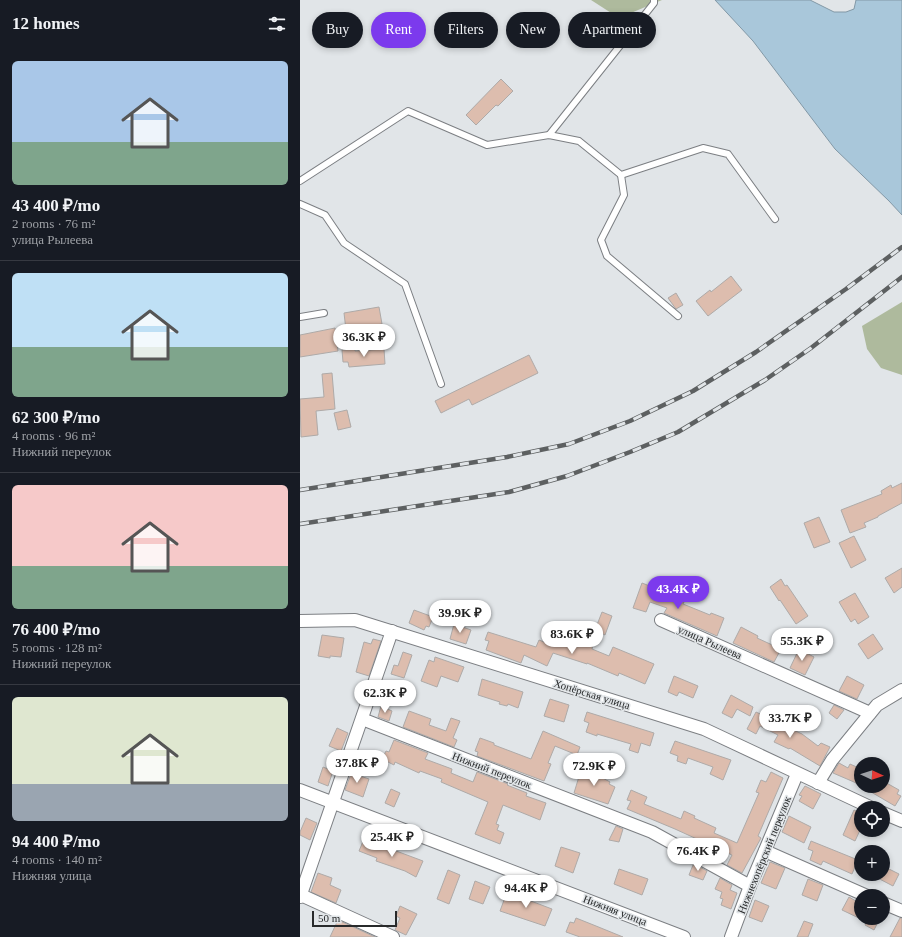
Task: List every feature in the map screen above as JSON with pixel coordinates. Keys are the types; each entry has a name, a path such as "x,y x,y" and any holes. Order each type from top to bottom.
{"street":[{"name":"Хопёрская улица","path":"300,621 355,620 704,729 857,801"},
{"name":"улица Рылеева","path":"660,620 870,713"},
{"path":"392,631 300,896 394,937"},
{"path":"818,783 832,760 877,705 902,690"},
{"name":"Нижний переулок","path":"362,719 652,832 750,886"},
{"name":"Нижнехопёрский переулок","path":"730,937 798,774"},
{"name":"Нижняя улица","path":"300,790 333,801 684,937"},
{"path":"890,816 902,822"},
{"path":"765,851 854,890"},
{"path":"890,906 902,911"}],"lane":[{"path":"549,134 654,3 654,0"},
{"path":"300,181 408,111 487,146 549,134 579,141 621,175 624,195 601,240 607,256 678,316"},
{"path":"621,175 703,148 728,154 775,219"},
{"path":"300,204 325,215 344,243 405,284 441,384"},
{"path":"300,317 324,313"}],"green space":[{"path":"591,0 662,0 633,12 610,12"},
{"path":"902,302 902,375 881,368 867,349 862,326"}],"water":[{"path":"715,0 810,0 834,12 846,12 854,9 856,0 902,0 902,215 835,149 753,41"}],"building":[{"path":"501,79 513,91 476,125 466,115"},
{"path":"731,276 742,290 708,316 696,301 710,290 711,292"},
{"path":"676,293 683,305 676,309 668,298"},
{"path":"379,307 382,324 346,330 344,313"},
{"path":"335,328 338,351 300,357 300,335"},
{"path":"355,349 355,351 384,349 385,364 349,367 348,362 343,362 342,350"},
{"path":"529,355 538,373 472,405 469,399 441,413 435,401"},
{"path":"332,373 335,409 316,411 318,435 301,437 300,399 324,397 322,374"},
{"path":"347,410 351,427 338,430 334,413"},
{"path":"902,483 902,503 878,517 864,523 866,527 850,533 841,510 882,494 881,491 891,485 892,488"},
{"path":"819,517 830,542 814,548 804,523"},
{"path":"854,536 866,560 851,568 839,543"},
{"path":"902,568 902,587 894,593 885,578"},
{"path":"781,579 785,586 787,585 808,616 796,624 770,587"},
{"path":"642,583 684,602 683,604 710,615 711,613 724,618 717,636 664,613 667,608 650,602 646,612 633,608"},
{"path":"855,593 869,617 858,624 855,619 851,622 839,602"},
{"path":"414,610 433,617 429,627 426,626 424,630 409,623"},
{"path":"602,612 612,616 605,635 595,630"},
{"path":"454,624 471,630 466,644 450,639"},
{"path":"741,627 758,636 757,638 781,649 774,662 733,643"},
{"path":"549,631 574,643 575,639 593,645 592,649 609,656 613,647 654,664 645,684 619,673 618,676 587,663 553,653 547,666 524,655 521,663 486,650 489,641 485,640 488,632 536,647 539,640 544,642"},
{"path":"873,634 883,649 868,659 858,644"},
{"path":"322,635 344,638 341,657 330,656 330,658 318,656"},
{"path":"373,639 381,641 369,676 356,672 364,642 371,644"},
{"path":"799,649 814,657 805,675 790,668"},
{"path":"403,652 412,655 404,678 391,674 394,665 398,666"},
{"path":"435,657 464,667 458,682 441,676 437,687 421,681 429,660 434,662"},
{"path":"674,676 698,686 693,698 679,692 677,696 668,692"},
{"path":"847,676 864,685 857,699 839,691"},
{"path":"482,679 523,692 518,708 508,704 507,706 499,704 500,702 478,695"},
{"path":"731,695 753,707 750,716 737,709 732,718 722,713"},
{"path":"550,699 569,705 564,722 544,716"},
{"path":"834,705 844,710 837,719 829,713"},
{"path":"381,706 392,711 389,721 378,717"},
{"path":"409,711 431,719 429,725 446,731 451,718 460,721 453,738 457,740 454,747 403,727"},
{"path":"587,712 654,733 650,746 641,743 638,753 629,750 631,744 586,732 589,723 584,721"},
{"path":"756,712 802,734 818,746 821,743 830,747 820,766 790,748 789,749 774,742 778,735 760,726 756,734 747,729"},
{"path":"337,728 348,733 341,751 329,746"},
{"path":"543,731 580,747 577,755 555,746 548,763 551,764 544,781 477,756 478,752 475,751 480,738 531,759"},
{"path":"394,740 428,753 425,759 452,769 451,773 473,782 477,772 527,793 526,796 546,803 540,820 503,805 496,824 499,825 497,830 504,833 500,844 475,834 488,802 441,782 442,779 420,771 419,773 395,762 394,765 382,759 386,751 389,752"},
{"path":"675,741 731,760 723,780 710,774 713,767 688,758 686,764 677,761 678,756 670,753"},
{"path":"839,763 848,768 850,764 854,766 854,782 833,773"},
{"path":"323,767 333,771 328,786 318,782"},
{"path":"581,770 599,776 610,782 609,784 615,787 608,804 574,793"},
{"path":"352,771 369,779 363,797 345,790"},
{"path":"771,772 783,778 758,836 761,838 742,873 727,865 732,855 627,809 631,801 627,800 631,790 647,797 644,804 681,819 684,811 695,816 694,818 716,828 714,833 737,843 759,793 756,792 761,780 766,782"},
{"path":"890,785 899,790 897,794 901,796 895,806 890,803 890,801 886,801 873,793 890,793"},
{"path":"805,786 821,794 813,809 799,801 802,796 799,795"},
{"path":"391,789 400,793 394,807 385,803"},
{"path":"854,810 854,837 857,837 855,841 843,835"},
{"path":"789,816 811,827 804,843 782,832"},
{"path":"306,818 317,823 310,840 300,835"},
{"path":"616,826 623,829 619,842 609,840"},
{"path":"364,839 423,861 416,877 405,871 376,861 377,858 359,851"},
{"path":"811,841 854,858 854,869 852,874 823,861 821,865 810,860 813,851 808,849"},
{"path":"561,847 580,853 573,873 555,866"},
{"path":"770,862 785,868 776,889 761,883"},
{"path":"693,865 707,871 703,880 689,875"},
{"path":"619,869 648,879 642,895 614,884"},
{"path":"448,870 460,875 449,904 437,899"},
{"path":"890,870 899,874 893,886 883,881 890,881"},
{"path":"318,873 332,878 330,885 341,890 336,903 311,892"},
{"path":"720,878 732,885 730,890 737,893 731,909 721,905 723,899 720,898 722,892 715,889"},
{"path":"808,879 823,885 817,901 802,895"},
{"path":"475,881 490,887 483,904 469,899"},
{"path":"507,892 552,909 545,926 500,911"},
{"path":"849,897 854,900 854,916 842,910"},
{"path":"755,900 769,906 762,922 749,917"},
{"path":"400,906 417,914 406,935 395,930 400,918 396,916"},
{"path":"576,918 623,937 580,937 566,932 570,922 574,923"},
{"path":"900,918 902,918 902,937 890,937"},
{"path":"338,920 375,937 330,937"},
{"path":"804,921 813,924 808,937 797,937"},
{"path":"865,925 876,925 874,930"}],"railway":[{"path":"300,490 507,457 569,444 630,421 693,391 756,352 846,289 902,247"},
{"path":"300,524 509,492 567,476 630,452 678,432 765,380 811,348 902,277"}]}
